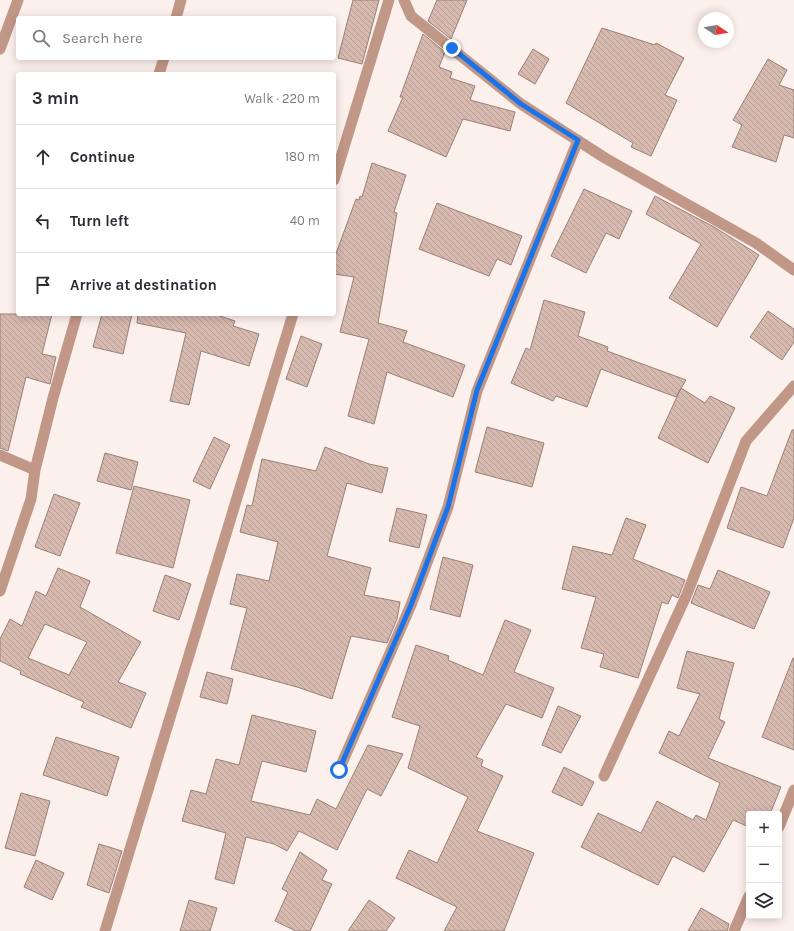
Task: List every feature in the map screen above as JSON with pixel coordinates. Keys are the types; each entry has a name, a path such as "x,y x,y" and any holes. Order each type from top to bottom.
{"street":[{"path":"0,49 18,0"},
{"path":"177,16 181,0"},
{"path":"336,173 389,0"},
{"path":"404,0 411,16 521,104 578,140 756,243 794,270"},
{"path":"160,72 163,60"},
{"path":"339,770 414,598 448,507 477,390 578,140"},
{"path":"0,591 30,499 35,470 53,398 76,316"},
{"path":"105,931 292,316"},
{"path":"604,776 687,594 746,441 794,386"},
{"path":"0,455 35,470"},
{"path":"782,819 794,790"},
{"path":"734,931 746,903"}],"building":[{"path":"353,0 379,0 362,64 338,58"},
{"path":"437,0 467,0 451,39 428,21"},
{"path":"602,28 655,45 656,43 684,58 665,95 677,100 651,156 631,147 633,143 566,103"},
{"path":"423,34 445,52 439,67 452,72 450,78 475,86 470,100 515,112 510,131 463,119 446,157 388,131 403,97 400,97"},
{"path":"533,49 549,59 535,84 518,74"},
{"path":"768,59 787,70 779,85 794,90 794,138 784,135 776,162 732,147 742,125 733,120"},
{"path":"372,163 406,175 394,212 397,213 378,323 407,331 403,342 465,365 453,397 387,372 374,424 348,416 369,339 340,332 354,277 336,274 336,254 356,199 359,200 360,196 362,197"},
{"path":"584,189 632,211 619,239 606,233 586,273 551,256"},
{"path":"655,196 714,227 759,255 717,327 669,298 701,244 646,214"},
{"path":"437,203 522,236 511,265 497,259 489,276 419,249"},
{"path":"544,300 585,312 578,336 608,347 607,351 686,380 676,397 601,369 587,407 556,396 553,401 511,383 526,348 530,350"},
{"path":"768,311 794,329 794,342 782,360 750,337"},
{"path":"0,314 16,314 16,316 52,316 42,354 56,357 50,384 26,377 8,451 0,448"},
{"path":"101,316 132,316 123,354 93,347"},
{"path":"138,316 220,316 235,321 233,326 259,334 249,366 201,351 189,405 170,401 186,333 137,323"},
{"path":"301,336 322,344 307,387 286,379"},
{"path":"681,388 705,403 710,396 735,408 708,463 658,438"},
{"path":"487,427 544,443 532,487 475,472"},
{"path":"792,430 794,430 794,518 783,548 727,528 741,487 767,496"},
{"path":"214,437 230,445 210,489 193,481"},
{"path":"325,447 369,464 388,468 382,493 347,483 327,556 371,568 364,595 400,602 397,619 387,643 351,636 332,699 297,687 231,669 247,608 230,604 237,574 269,581 278,542 240,532 247,505 252,506 262,459 316,471"},
{"path":"105,453 138,462 131,490 97,481"},
{"path":"134,486 190,500 173,568 116,553"},
{"path":"54,494 80,503 60,556 35,547"},
{"path":"397,508 427,515 419,548 389,541"},
{"path":"626,518 646,525 633,559 685,580 678,598 672,595 668,604 662,602 638,678 600,667 604,654 581,648 596,597 562,589 573,546 612,555"},
{"path":"443,557 473,565 460,617 430,609"},
{"path":"58,568 90,581 80,607 141,642 118,682 146,693 131,728 81,707 84,702 20,674 21,671 0,661 0,639 10,619 22,626 36,591 46,596","holes":["45,624 87,642 69,675 28,658"]},
{"path":"718,570 770,592 754,629 691,603 698,585 710,589"},
{"path":"165,575 191,584 179,620 153,611"},
{"path":"505,620 531,630 514,672 554,688 542,718 506,704 476,757 483,760 481,766 503,776 477,831 534,853 504,931 444,931 457,907 396,878 409,850 437,863 468,797 408,768 420,726 392,717 416,645 449,656 448,660 483,675"},
{"path":"687,651 734,663 719,719 725,722 708,758 781,787 771,811 746,811 746,826 733,820 704,872 673,856 658,885 581,847 598,813 641,833 657,801 693,820 696,815 706,820 720,783 659,753 669,731 679,736 700,694 677,688"},
{"path":"794,658 794,750 762,737"},
{"path":"207,672 233,679 227,704 200,697"},
{"path":"558,706 581,716 561,753 542,745"},
{"path":"252,715 316,731 306,772 262,761 251,801 310,815 317,799 336,809 368,745 403,754 381,796 367,789 337,850 299,831 287,851 274,844 246,837 234,884 215,879 226,833 182,821 191,790 206,794 216,759 239,765"},
{"path":"56,737 119,757 107,796 43,775"},
{"path":"564,767 594,782 582,806 552,792"},
{"path":"21,793 50,801 35,856 5,848"},
{"path":"99,844 122,851 109,893 87,885"},
{"path":"300,852 327,870 322,880 332,884 310,931 296,931 275,921 288,892 282,889"},
{"path":"36,860 64,873 52,900 24,887"},
{"path":"189,900 217,908 210,931 180,931"},
{"path":"369,900 395,918 386,931 348,931"},
{"path":"701,908 729,924 727,931 688,931"}],"route":[{"path":"339,770 411,605 448,507 477,390 578,140 521,104 452,48"}]}
